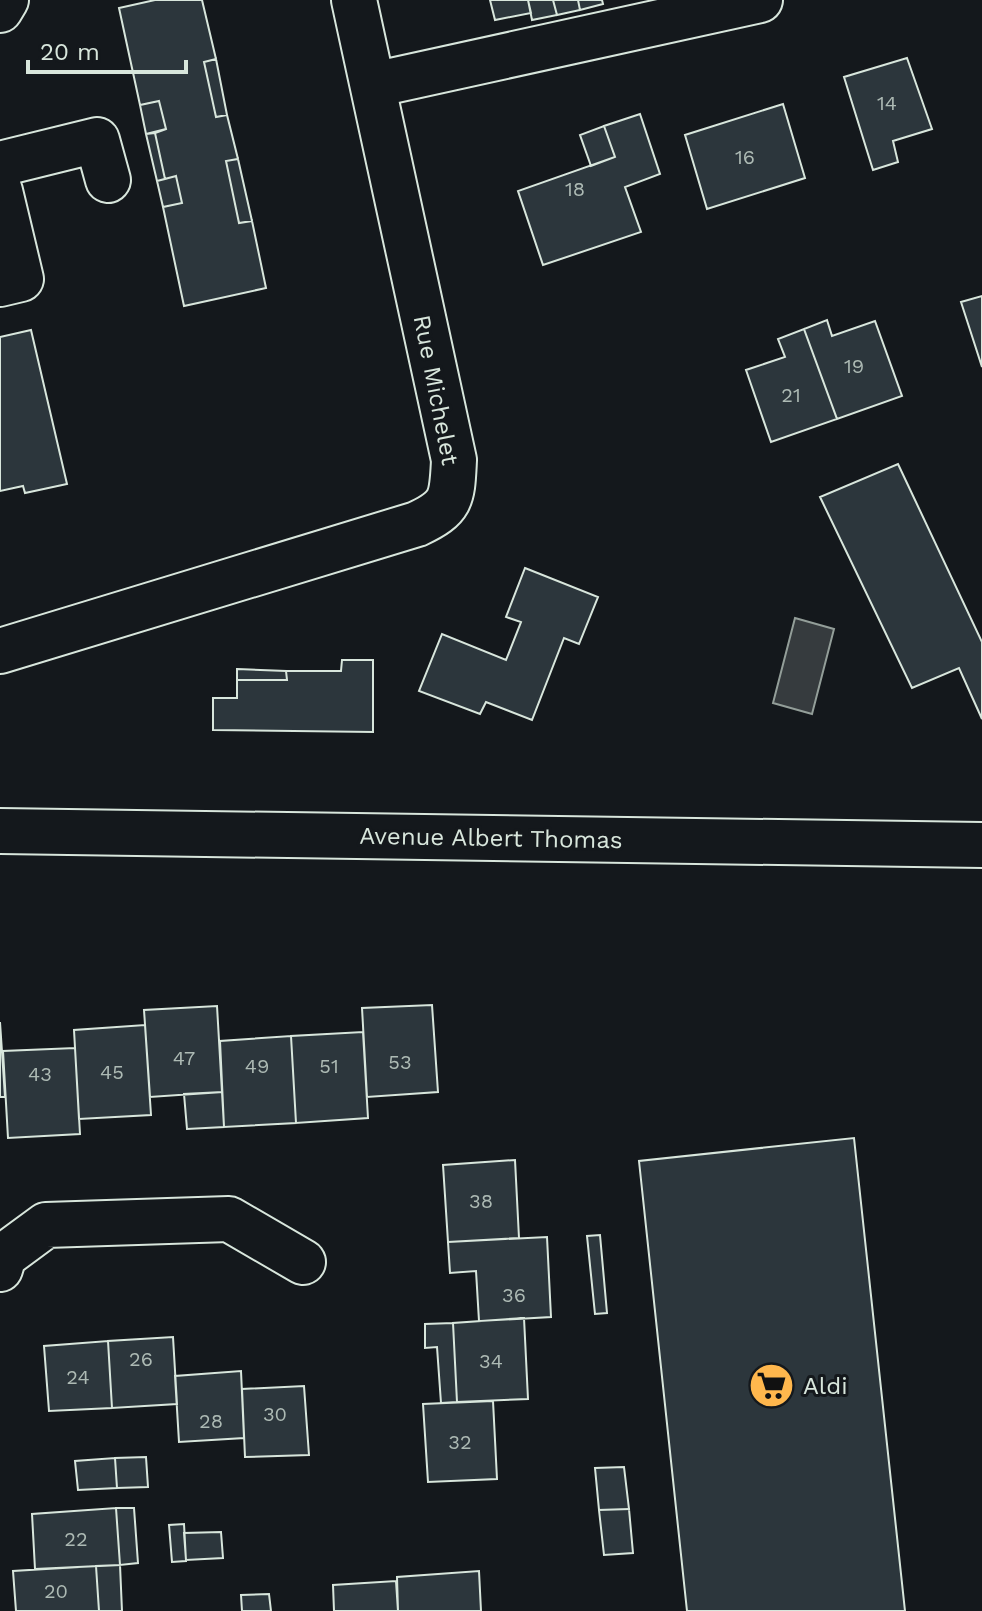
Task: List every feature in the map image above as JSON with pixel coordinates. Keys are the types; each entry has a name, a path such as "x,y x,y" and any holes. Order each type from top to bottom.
{"street":[{"path":"0,10 6,0"},
{"name":"Rue Michelet","path":"0,651 417,524 439,513 452,497 454,460 354,0"},
{"path":"373,85 760,0"},
{"path":"0,164 97,140 108,180"},
{"path":"0,191 21,279 0,284"},
{"name":"Avenue Albert Thomas","path":"0,831 982,845"},
{"path":"1,1259 46,1225 229,1219 303,1262"}],"shaded area":[{"path":"795,618 834,629 812,714 773,703"}],"building":[{"path":"155,0 202,0 216,59 204,62 216,117 227,115 238,159 226,161 239,223 252,221 266,288 184,306 163,207 182,203 176,176 165,179 155,133 166,129 159,101 140,105 119,8"},
{"path":"490,0 528,0 531,13 495,20"},
{"path":"528,0 553,0 557,15 532,20"},
{"path":"553,0 578,0 580,10 557,15"},
{"path":"578,0 602,0 603,4 580,10"},
{"path":"907,58 932,129 893,141 898,162 873,170 844,77"},
{"path":"216,59 227,115 216,117 204,62"},
{"path":"159,101 166,129 146,134 140,105"},
{"path":"783,104 805,178 707,209 685,135"},
{"path":"640,114 660,174 625,187 641,232 543,265 518,191 615,157 604,126"},
{"path":"604,126 615,157 591,166 580,135"},
{"path":"155,133 165,179 157,181 146,134"},
{"path":"238,159 252,221 239,223 226,161"},
{"path":"176,176 182,203 163,207 157,181"},
{"path":"982,296 982,367 961,302"},
{"path":"827,320 832,336 875,321 902,396 837,419 804,329"},
{"path":"804,329 837,419 771,442 746,370 785,357 778,339"},
{"path":"31,330 67,484 25,493 23,486 0,491 0,337"},
{"path":"898,464 982,642 982,719 959,668 912,688 820,497"},
{"path":"525,568 598,597 579,644 564,638 532,720 486,702 480,714 419,691 442,634 506,660 521,622 506,617"},
{"path":"342,660 373,660 373,732 213,730 213,698 237,698 237,680 287,680 286,671 341,671"},
{"path":"237,669 286,671 287,680 237,680"},
{"path":"432,1005 438,1092 367,1097 362,1008"},
{"path":"217,1006 222,1092 150,1097 144,1010"},
{"path":"0,1022 5,1097 0,1097"},
{"path":"145,1025 151,1115 79,1119 74,1030"},
{"path":"363,1032 368,1118 296,1123 291,1036"},
{"path":"291,1036 296,1123 224,1127 220,1041"},
{"path":"75,1048 80,1134 8,1138 3,1051"},
{"path":"222,1092 224,1127 187,1129 184,1094"},
{"name":"Aldi","path":"854,1138 905,1611 687,1611 639,1161"},
{"path":"515,1160 519,1238 448,1242 443,1165"},
{"path":"600,1235 607,1313 595,1314 587,1236"},
{"path":"547,1237 551,1317 479,1321 476,1271 450,1273 448,1242"},
{"path":"524,1318 528,1399 457,1402 453,1323"},
{"path":"453,1323 457,1402 441,1403 437,1347 425,1348 425,1324"},
{"path":"173,1337 177,1404 112,1408 108,1341"},
{"path":"108,1341 112,1408 49,1411 44,1346"},
{"path":"241,1371 244,1438 179,1442 175,1376"},
{"path":"304,1386 309,1455 245,1457 242,1389"},
{"path":"493,1401 497,1479 428,1482 423,1404"},
{"path":"146,1457 148,1487 117,1488 115,1458"},
{"path":"115,1458 117,1488 78,1490 75,1461"},
{"path":"624,1467 629,1509 599,1510 595,1468"},
{"path":"116,1508 120,1565 35,1569 32,1514"},
{"path":"116,1508 134,1508 138,1563 120,1565"},
{"path":"629,1509 633,1553 604,1555 599,1510"},
{"path":"184,1524 186,1561 172,1562 169,1525"},
{"path":"221,1532 223,1558 186,1560 184,1533"},
{"path":"120,1565 122,1611 99,1611 96,1566"},
{"path":"96,1566 99,1611 16,1611 13,1571"},
{"path":"479,1571 481,1611 398,1611 397,1577"},
{"path":"396,1581 398,1611 334,1611 333,1585"},
{"path":"269,1594 271,1611 242,1611 241,1595"}],"place":[{"name":"Aldi","path":"772,1386"}]}
